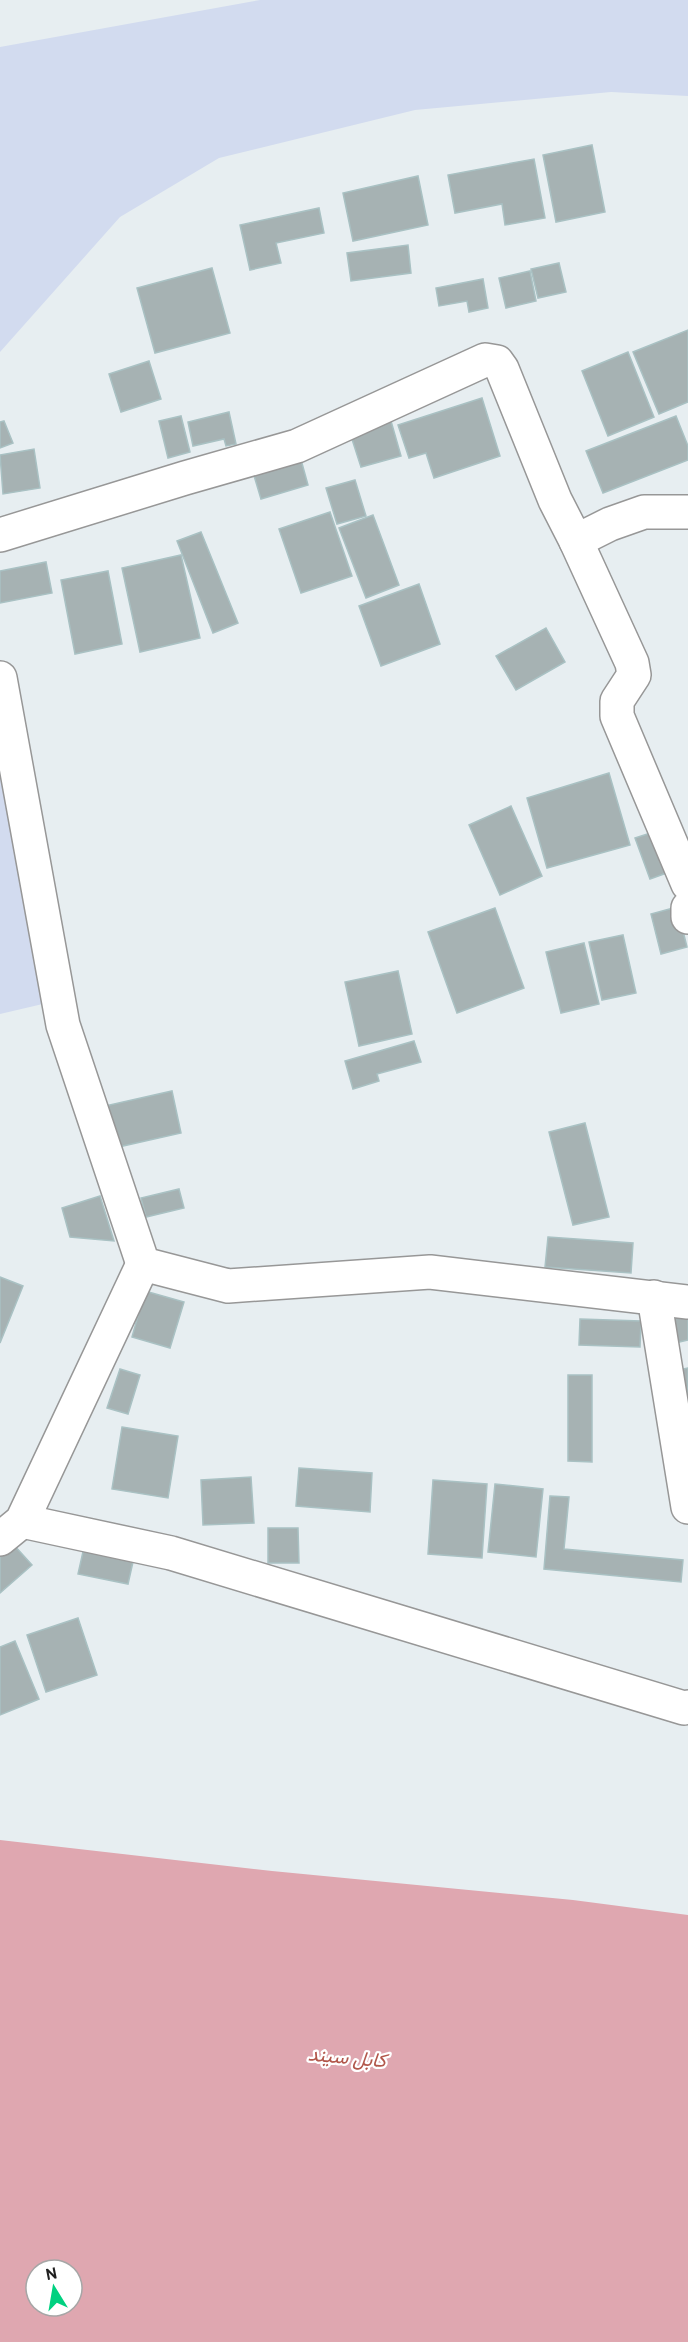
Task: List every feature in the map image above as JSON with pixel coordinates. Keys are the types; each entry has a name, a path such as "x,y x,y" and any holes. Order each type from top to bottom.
{"street":[{"path":"0,535 297,446 484,360 498,362 555,500 632,663 633,675 617,701 617,716 688,884"},
{"path":"576,542 610,524 644,513 688,512"},
{"path":"0,678 63,1024 143,1264 11,1530 171,1553 684,1708 688,1707"},
{"path":"688,908 688,917"},
{"path":"143,1264 228,1286 430,1272 688,1302"},
{"path":"654,1297 688,1507"}],"shaded area":[{"path":"260,0 688,0 688,96 611,92 415,110 219,158 120,217 0,352 0,47"},
{"path":"0,746 47,1003 0,1014"}],"water":[{"name":"کابل سيند","path":"0,1840 272,1871 573,1900 688,1915 688,2342 0,2342"}],"building":[{"path":"592,145 605,212 556,222 543,155"},
{"path":"534,159 545,218 505,225 502,204 455,213 448,175"},
{"path":"418,176 428,225 353,241 343,193"},
{"path":"319,208 324,233 276,243 281,263 250,270 240,225"},
{"path":"408,245 411,273 351,281 347,253"},
{"path":"559,263 566,292 538,298 531,269"},
{"path":"212,268 230,333 155,353 137,288"},
{"path":"530,271 536,301 506,308 499,278"},
{"path":"483,279 488,308 469,312 467,301 439,306 436,288"},
{"path":"688,330 688,402 659,414 633,352"},
{"path":"628,352 654,417 608,436 582,371"},
{"path":"149,361 161,399 121,412 109,374"},
{"path":"482,398 500,456 434,478 426,453 409,458 398,425"},
{"path":"229,412 236,444 226,446 224,439 193,446 188,422"},
{"path":"181,416 190,452 168,458 159,421"},
{"path":"676,416 688,446 688,460 603,493 586,451"},
{"path":"4,421 13,443 0,448 0,422"},
{"path":"391,421 401,456 361,467 350,433"},
{"path":"34,449 40,488 3,494 0,455"},
{"path":"300,456 308,485 261,499 252,469"},
{"path":"355,480 366,516 337,524 326,488"},
{"path":"330,512 352,576 301,593 279,529"},
{"path":"373,515 399,585 366,598 339,528"},
{"path":"201,532 238,623 213,633 177,541"},
{"path":"181,555 200,638 140,652 122,568"},
{"path":"46,562 52,593 0,603 0,571"},
{"path":"108,571 122,644 75,654 61,580"},
{"path":"419,584 440,644 381,666 359,606"},
{"path":"546,628 565,662 516,690 496,656"},
{"path":"609,773 630,845 547,868 527,798"},
{"path":"511,806 542,876 500,895 469,825"},
{"path":"660,830 675,870 650,879 635,838"},
{"path":"677,907 687,947 661,954 651,914"},
{"path":"495,908 524,988 457,1013 428,932"},
{"path":"623,935 636,993 602,1000 589,942"},
{"path":"584,943 599,1004 561,1013 546,952"},
{"path":"398,971 412,1034 359,1046 345,982"},
{"path":"414,1041 421,1062 377,1074 379,1081 353,1089 345,1061"},
{"path":"172,1091 181,1133 114,1148 105,1106"},
{"path":"585,1123 609,1217 573,1225 549,1132"},
{"path":"179,1189 184,1208 146,1217 141,1198"},
{"path":"100,1196 114,1241 70,1237 62,1208"},
{"path":"548,1237 633,1243 631,1273 545,1267"},
{"path":"0,1277 23,1286 0,1343"},
{"path":"145,1291 184,1302 170,1348 132,1337"},
{"path":"671,1309 688,1310 688,1340 675,1343"},
{"path":"580,1319 641,1321 640,1347 579,1345"},
{"path":"688,1368 688,1425 678,1370"},
{"path":"120,1369 140,1375 128,1414 107,1408"},
{"path":"568,1375 592,1375 592,1462 568,1461"},
{"path":"122,1427 178,1436 168,1498 112,1489"},
{"path":"299,1468 372,1473 370,1512 296,1506"},
{"path":"251,1477 254,1523 203,1525 201,1480"},
{"path":"433,1480 487,1484 482,1558 428,1554"},
{"path":"495,1484 543,1489 536,1557 488,1552"},
{"path":"550,1496 569,1497 564,1549 683,1560 681,1582 544,1569"},
{"path":"268,1528 298,1528 299,1563 268,1563"},
{"path":"85,1543 135,1553 128,1584 78,1574"},
{"path":"13,1544 32,1565 0,1593 0,1555"},
{"path":"78,1618 97,1675 46,1692 27,1635"},
{"path":"15,1641 39,1699 0,1715 0,1647"}]}
